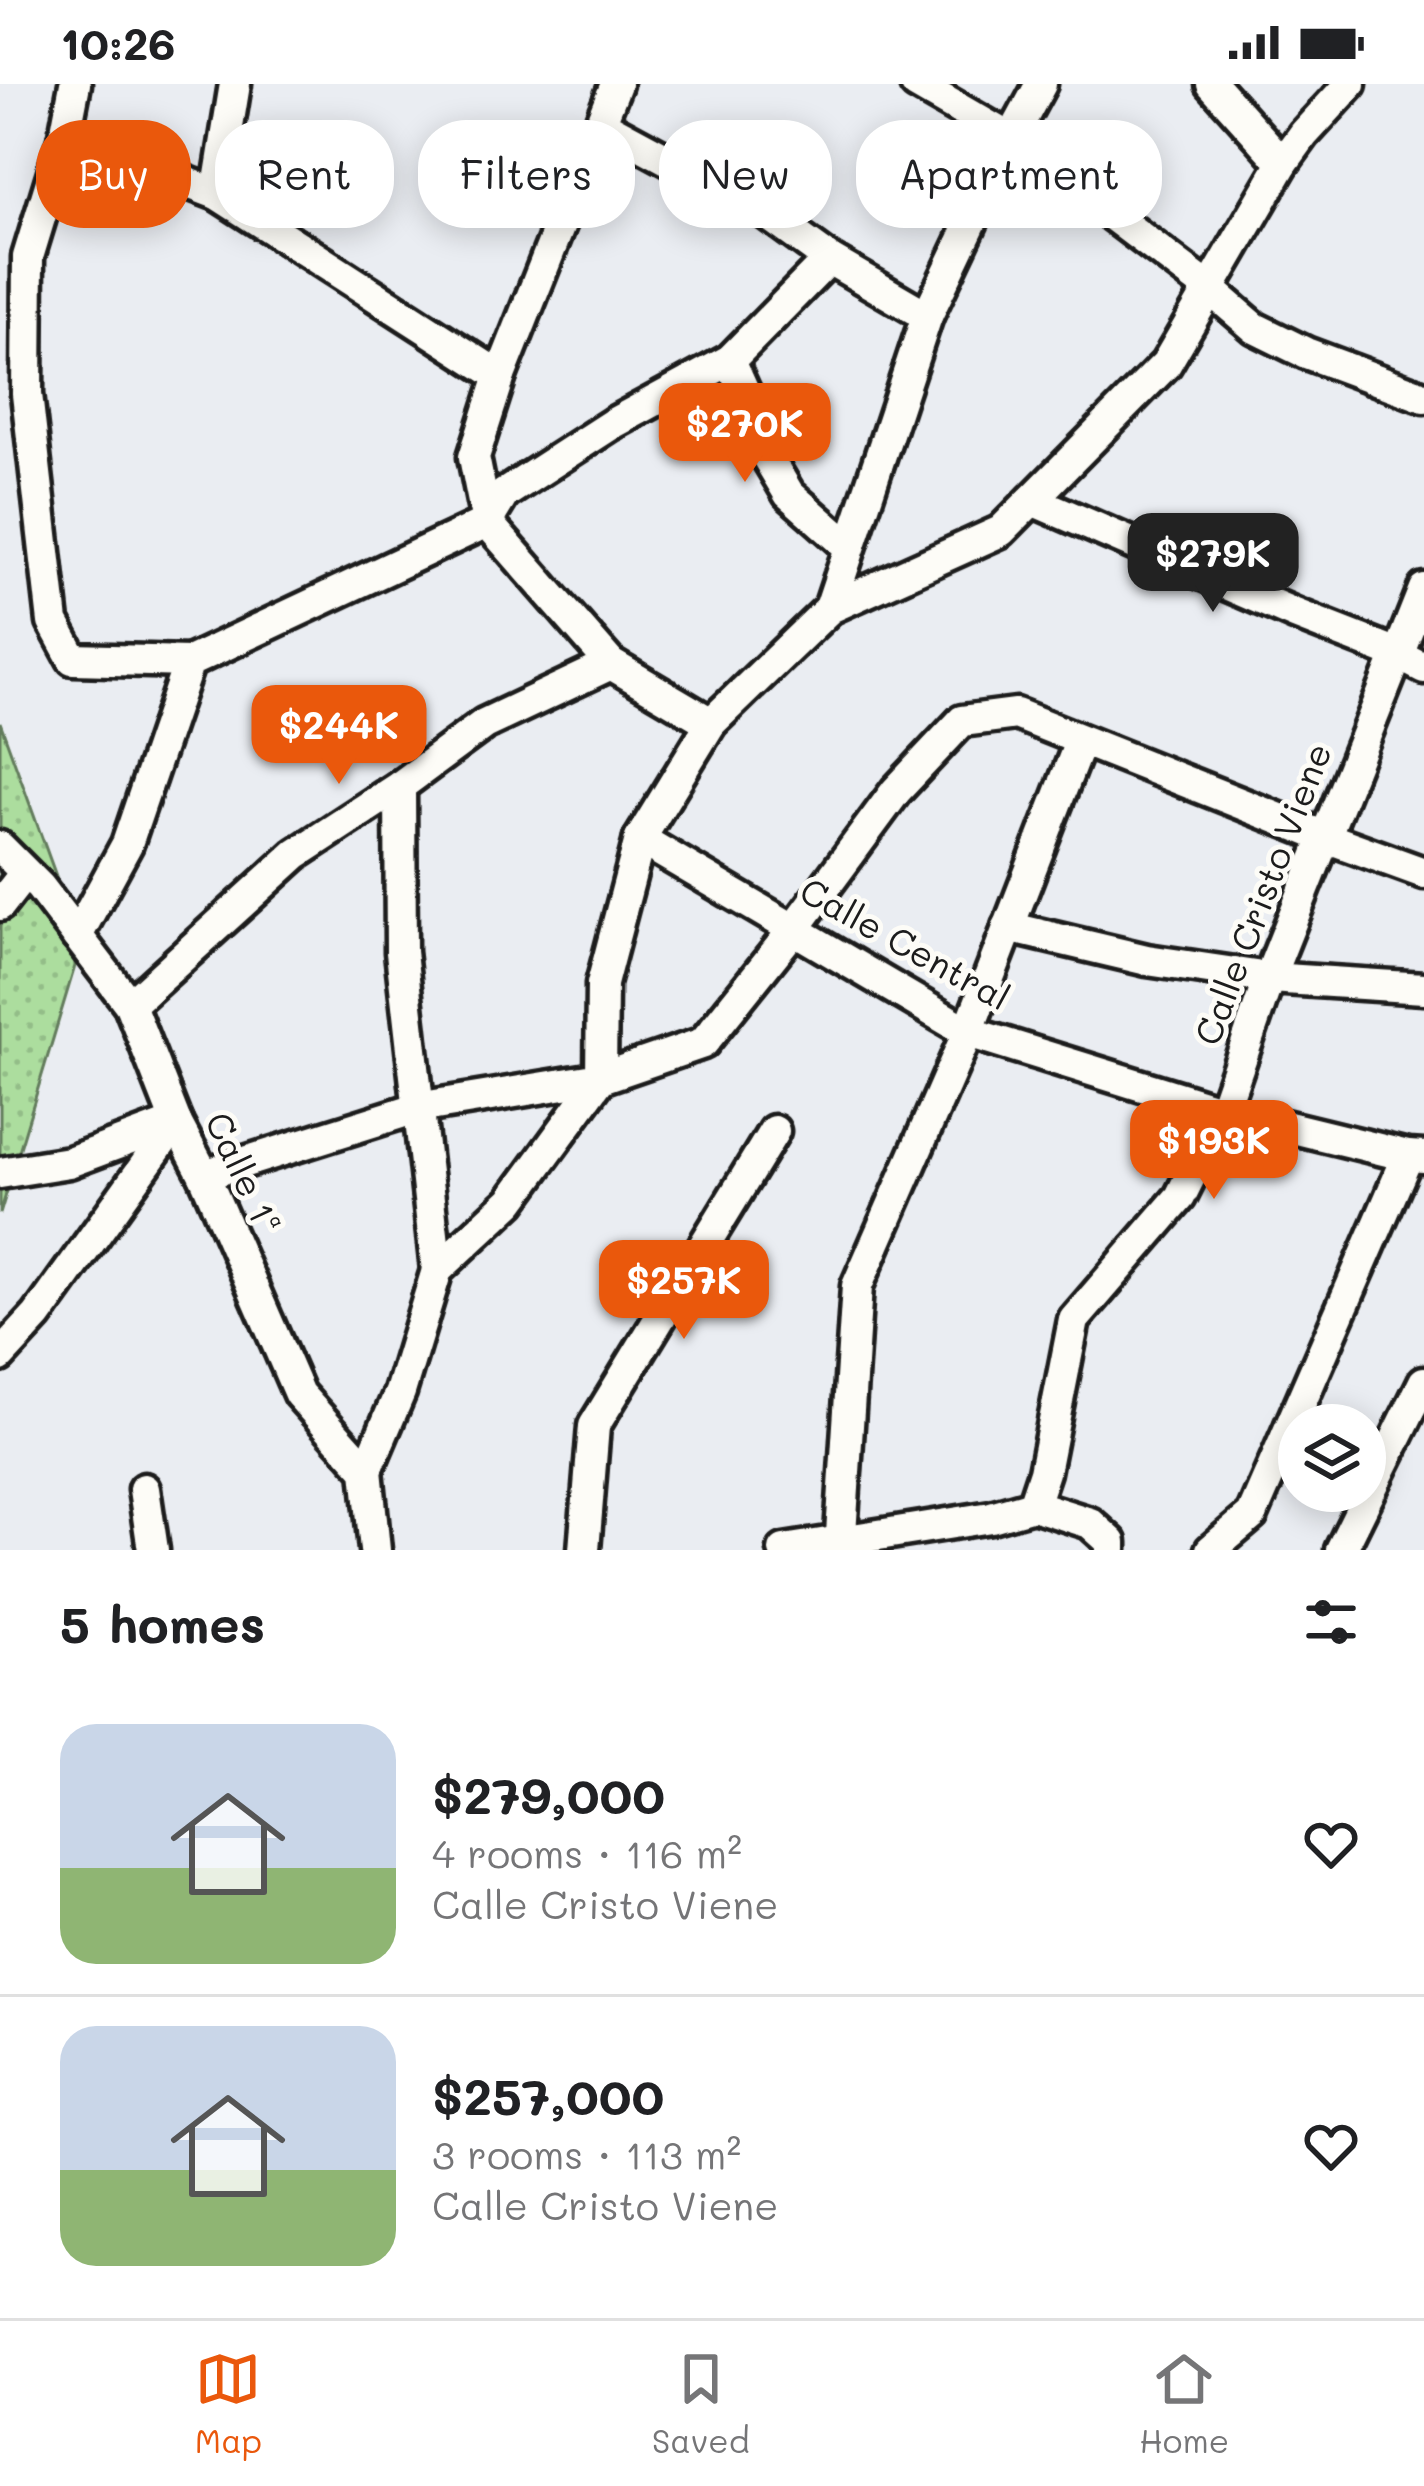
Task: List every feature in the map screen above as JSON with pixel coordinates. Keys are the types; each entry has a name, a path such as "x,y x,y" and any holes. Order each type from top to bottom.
{"street":[{"path":"68,120 75,84"},
{"path":"229,120 235,84"},
{"path":"603,120 616,84"},
{"path":"916,84 978,120"},
{"path":"1021,120 1041,84"},
{"path":"1212,84 1283,163"},
{"path":"437,1270 511,1202 601,1078 602,984 640,839 710,724 830,608 1001,531 1166,364 1283,163 1350,84"},
{"path":"635,142 760,209 829,259 927,316"},
{"path":"37,228 28,257 27,394 53,622 73,659 189,662 488,522 504,494 611,424 730,360 829,259"},
{"path":"270,228 500,376"},
{"path":"560,228 500,376 474,457 488,522 611,664 710,724"},
{"path":"830,608 927,316 969,228"},
{"path":"1128,228 1255,328 1306,353 1424,397"},
{"path":"730,360 749,401 757,440 788,494 849,547"},
{"path":"1031,500 1411,661"},
{"name":"Calle Cristo Viene","path":"1033,1505 1044,1472 1073,1320 1180,1197 1223,1111 1269,977 1325,837 1411,661 1424,589"},
{"path":"77,936 128,844 189,662"},
{"path":"130,1005 296,854 484,724 611,664"},
{"path":"204,1175 417,1108 601,1078 704,1042 896,791 962,721 1016,714 1424,873"},
{"path":"839,1546 856,1286 968,1032 1080,742"},
{"path":"370,1548 367,1470 400,1392 437,1270 401,952 400,786"},
{"name":"Calle Central","path":"640,839 968,1032 1223,1111 1416,1157"},
{"name":"Calle 1ª","path":"0,847 40,887 130,1005 176,1122 204,1175 299,1394 367,1470"},
{"path":"0,905 25,872"},
{"path":"1008,927 1147,960 1269,977 1424,988"},
{"path":"0,1173 69,1162 176,1122"},
{"path":"0,1356 37,1316 176,1122"},
{"path":"584,1550 594,1426 773,1131"},
{"path":"1211,1550 1252,1515 1416,1157"},
{"path":"1341,1550 1424,1382"},
{"path":"144,1489 153,1550"},
{"path":"784,1550 839,1546 1033,1505 1090,1523 1111,1542 1111,1550"}],"green space":[{"path":"0,722 69,912 75,966 0,1214"}]}
